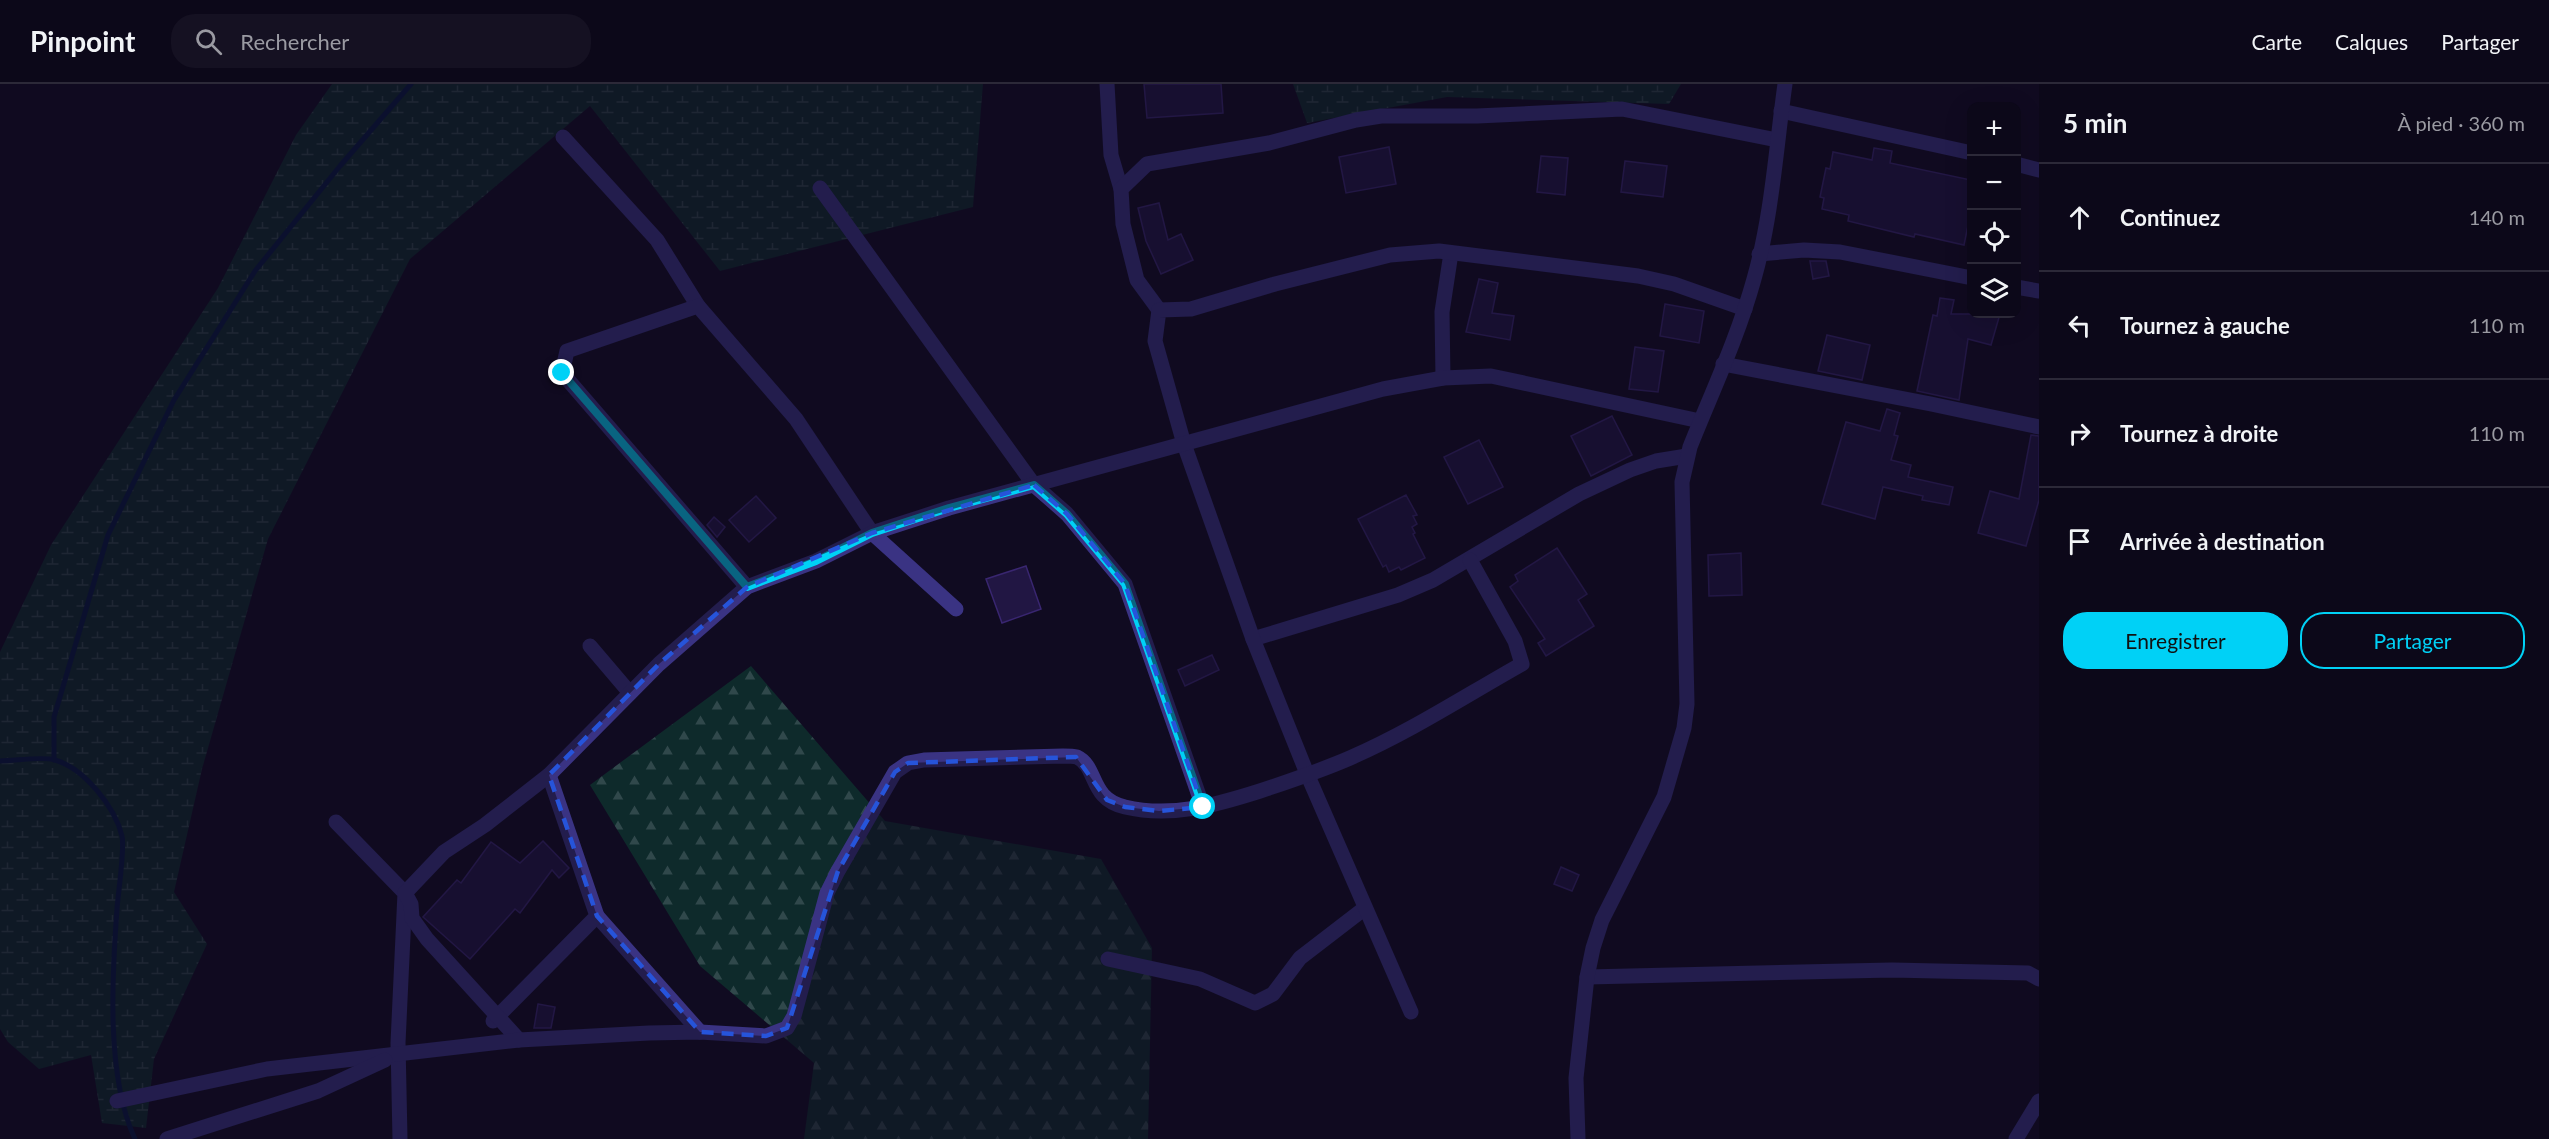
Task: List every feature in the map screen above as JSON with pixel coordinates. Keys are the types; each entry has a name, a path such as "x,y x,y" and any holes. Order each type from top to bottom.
{"street":[{"path":"1107,84 1111,155 1121,189 1123,224 1137,280 1159,310 1155,341 1184,444 1253,639 1308,776 1411,1012"},
{"path":"1578,1139 1576,1078 1587,977 1602,920 1664,796 1684,728 1687,704 1682,482 1687,456 1745,309 1759,254 1785,84"},
{"path":"1121,189 1147,164 1269,143 1356,120 1381,116 1477,116 1593,108 1622,109 1777,140"},
{"path":"1781,111 1967,152"},
{"path":"563,137 657,240 698,306 796,419 872,533 956,609"},
{"path":"2021,165 2039,170"},
{"path":"820,188 1034,485 1067,514 1125,584 1203,807"},
{"path":"1759,254 1804,250 1840,252 1967,277"},
{"path":"1159,310 1191,309 1275,284 1390,255 1414,252 1451,253 1638,276 1674,284 1745,309"},
{"path":"1443,378 1442,324 1451,253"},
{"path":"2021,288 2039,291"},
{"path":"698,306 567,351 562,373 747,587"},
{"path":"1723,364 2039,427"},
{"path":"400,1139 398,1054 405,893 444,852 485,825 549,775 630,693 747,587 816,561 872,533 949,508 1383,389 1443,378 1491,376 1700,421"},
{"path":"1253,639 1398,595 1434,580 1580,494 1630,470 1656,461 1687,456"},
{"path":"117,1101 267,1069 519,1040 700,1032 766,1036 787,1028 794,1016 827,893 896,772 908,763 935,759 1076,757 1085,764 1107,800 1125,807 1159,811 1203,807 1308,776 1396,736 1522,664 1515,641 1470,560"},
{"path":"590,646 630,693"},
{"path":"549,775 597,916 700,1032"},
{"path":"336,822 405,893 411,904 412,918 427,939 495,1018 519,1040"},
{"path":"1108,959 1200,979 1256,1003 1272,994 1300,958 1365,908"},
{"path":"495,1018 597,916"},
{"path":"1587,977 1892,970 2028,973 2039,978"},
{"path":"167,1139 318,1091 398,1054"},
{"path":"2016,1139 2039,1101"}],"highlighted area":[{"path":"1034,485 1067,514 1125,584 1203,807 1159,811 1125,807 1107,800 1076,757 908,763 895,772 838,871 787,1028 766,1036 700,1032 597,916 549,775 659,664 747,587 872,533"}],"green space":[{"path":"332,84 983,84 973,207 720,271 590,106 410,259 268,539 202,769 174,892 207,944 154,1059 146,1128 102,1123 91,1055 39,1069 8,1042 0,1029 0,652 51,545 218,288 296,135"},
{"path":"1293,84 1681,84 1669,104 1447,97 1307,123"},
{"path":"751,666 885,821 1101,859 1152,948 1148,1139 804,1139 814,1063 700,966 590,785"}],"building":[{"path":"1144,84 1221,84 1223,113 1147,118"},
{"path":"1389,147 1396,184 1346,193 1339,157"},
{"path":"1874,148 1892,151 1890,163 1967,179 1967,230 1964,245 1915,234 1914,237 1848,221 1849,215 1822,209 1824,198 1820,197 1826,168 1830,169 1833,152 1872,160"},
{"path":"1541,156 1568,158 1565,195 1537,192"},
{"path":"1625,161 1667,166 1663,197 1621,192"},
{"path":"1159,203 1168,240 1181,234 1193,260 1161,274 1146,241 1138,208"},
{"path":"1810,261 1826,261 1829,276 1813,279"},
{"path":"1479,279 1498,283 1492,313 1514,316 1510,340 1466,332"},
{"path":"1940,298 1954,300 1951,314 1967,314 1967,318 1999,318 1991,345 1968,339 1959,400 1917,391 1933,315 1937,316"},
{"path":"1665,304 1704,311 1699,343 1660,336"},
{"path":"1827,335 1870,345 1862,380 1818,371"},
{"path":"1635,347 1664,351 1658,392 1629,389"},
{"path":"1887,409 1900,413 1894,435 1898,436 1891,460 1911,465 1908,477 1953,487 1949,505 1922,500 1923,496 1883,487 1875,519 1822,504 1846,422 1880,431"},
{"path":"1612,416 1632,455 1591,476 1571,436"},
{"path":"2031,435 2039,436 2039,500 2026,546 1978,533 1990,491 2019,499"},
{"path":"1479,440 1503,487 1468,504 1444,457"},
{"path":"1406,495 1417,515 1413,516 1417,524 1412,527 1415,533 1413,534 1425,558 1401,570 1399,567 1389,572 1386,565 1383,567 1358,519"},
{"path":"756,496 776,518 749,542 729,520"},
{"path":"714,517 725,527 717,537 707,525"},
{"path":"1557,548 1587,594 1578,600 1594,626 1546,656 1538,643 1545,639 1510,587 1518,581 1515,575"},
{"path":"1741,553 1742,595 1709,596 1708,555"},
{"path":"1026,566 1041,609 1002,623 986,579"},
{"path":"1212,655 1219,670 1185,686 1178,670"},
{"path":"543,841 569,868 559,878 552,870 520,913 515,909 470,959 423,917 457,880 461,883 491,842 520,863"},
{"path":"1561,867 1579,875 1572,891 1554,884"},
{"path":"538,1004 555,1007 551,1028 534,1028"}],"waterway":[{"path":"54,760 54,717 108,535 174,400 255,271 340,166 411,84"},
{"path":"0,761 43,758 66,764 97,790 113,813 122,836 123,851 115,936 113,1026 119,1086 135,1139"}],"route":[{"path":"562,373 747,587 816,561 872,533 949,508 1034,485 1067,514 1125,584 1203,807"}]}
